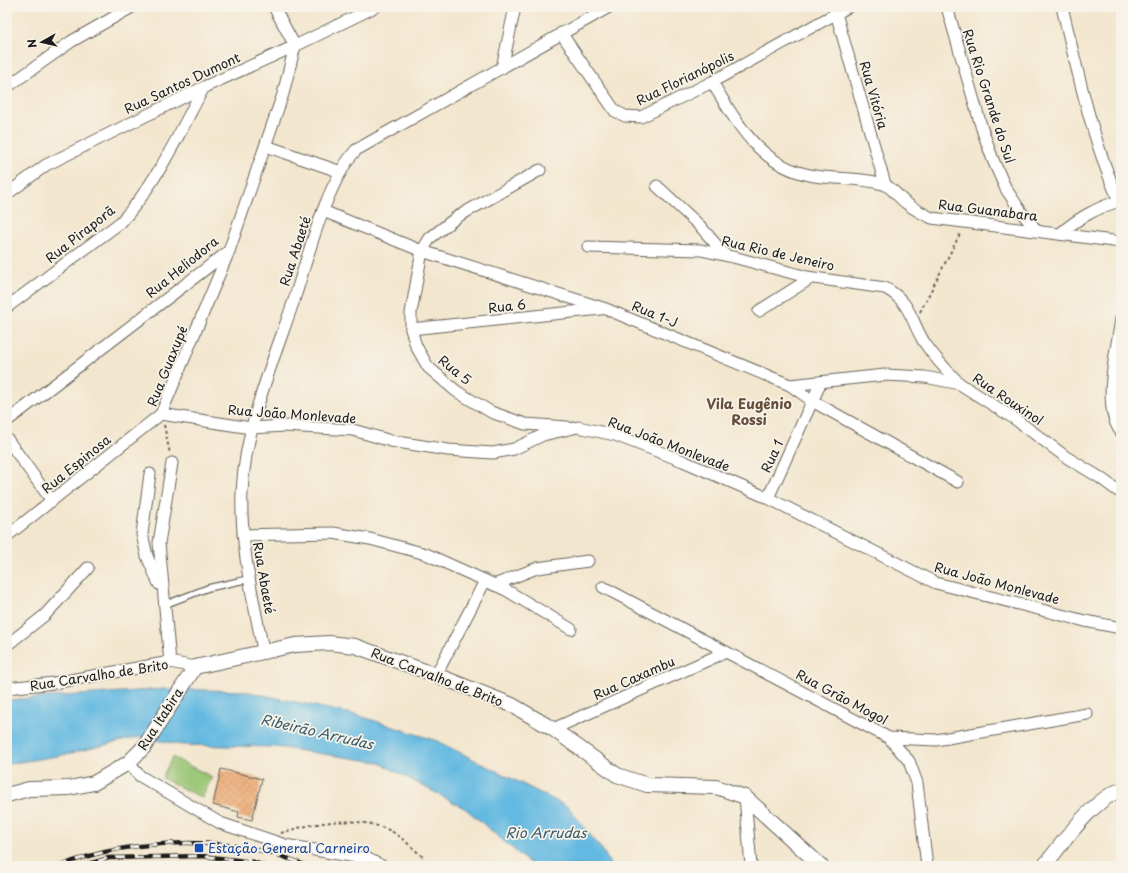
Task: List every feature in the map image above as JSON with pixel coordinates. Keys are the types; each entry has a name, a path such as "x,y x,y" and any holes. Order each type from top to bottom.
{"street":[{"path":"7,87 72,41 132,7"},
{"path":"274,7 295,46"},
{"name":"Rua Santos Dumont","path":"7,194 46,165 204,87 295,46 375,7"},
{"path":"502,68 515,7"},
{"name":"Rua Abaeté","path":"263,650 249,580 243,535 242,491 252,428 323,211 341,172 349,158 356,150 609,7"},
{"name":"Rua Florianópolis","path":"561,33 615,111 625,116 641,118 712,82 848,7"},
{"name":"Rua Rio Grande do Sul","path":"947,7 982,129 993,160 1006,189 1022,213 1037,231"},
{"path":"1060,234 1069,225 1083,216 1120,201 1108,176 1077,68 1062,7"},
{"name":"Rua Vitória","path":"836,13 885,184"},
{"name":"Rua Heliodora","path":"7,421 229,251 283,94 295,46"},
{"path":"712,82 736,121 760,151 772,160 803,173 822,177 858,179 885,184"},
{"name":"Rua Piraporã","path":"7,307 121,222 136,206 150,185 204,87"},
{"path":"266,146 341,172"},
{"path":"422,251 430,238 457,217 540,170"},
{"name":"Rua Guanabara","path":"885,184 907,203 921,213 932,218 1121,242"},
{"path":"657,186 700,226 725,255"},
{"name":"Rua 1-J","path":"323,211 422,251 606,309 790,385 814,402 958,482"},
{"name":"Rua Rio de Jeneiro","path":"588,247 701,250 811,278 885,288 897,294 905,304 924,342 941,364 960,384"},
{"name":"Rua Guaxupé","path":"161,414 229,251"},
{"name":"Rua 5","path":"422,251 411,313 411,329 416,346 428,367 456,391 491,412 525,424 578,427"},
{"path":"759,311 811,278"},
{"name":"Rua 6","path":"411,329 606,309"},
{"path":"1121,319 1112,383 1111,407 1115,425 1121,432"},
{"name":"Rua Rouxinol","path":"790,385 885,375 925,377 960,384 1015,419 1066,457 1099,477 1121,493"},
{"name":"Rua 1","path":"768,498 822,382"},
{"name":"Rua João Monlevade","path":"161,414 252,428 285,426 353,430 398,442 448,450 493,453 514,449 544,436 578,427 615,435 683,461 768,498 936,583 1085,622 1121,628"},
{"name":"Rua Espinosa","path":"7,536 52,502 161,414"},
{"path":"7,439 52,502"},
{"path":"170,662 162,592 159,543 172,463"},
{"path":"150,474 142,543 162,592"},
{"path":"243,535 333,533 370,539 426,554 490,583 571,629"},
{"path":"436,675 490,583 537,568 588,561"},
{"path":"7,645 45,615 88,568"},
{"name":"Rua Grão Mogol","path":"603,587 890,738 936,740 1088,714"},
{"name":"Rua Carvalho de Brito","path":"7,688 54,683 170,662 195,667 263,650 294,645 329,643 355,646 436,675 512,705 553,729 617,775 647,785 716,786 745,797 821,866"},
{"name":"Rua Caxambu","path":"553,729 726,652"},
{"name":"Rua Itabira","path":"13,793 29,789 69,788 94,783 128,763 144,747 195,667"},
{"path":"890,738 909,761 917,783 926,866"},
{"path":"128,763 140,776 220,823 286,845 368,859 382,866"},
{"path":"1044,866 1094,807 1111,793 1121,790"},
{"path":"745,797 751,866"}],"lane":[{"path":"164,605 208,588 249,580"},
{"path":"7,802 13,793"}],"path":[{"path":"914,324 965,223"},
{"name":"Rua Guaxupé","path":"161,414 172,463"},
{"path":"264,838 306,825 350,820 389,830 422,856 424,866"}],"green space":[{"path":"172,757 212,777 202,798 162,778"}],"water":[{"name":"Rio Arrudas","path":"165,689 244,691 357,715 437,741 568,807 603,851 611,866 533,866 466,809 378,762 276,747 183,745 140,737 58,756 7,764 7,700"}],"building":[{"path":"221,769 262,779 252,820 238,817 239,812 213,805"}],"railway":[{"path":"60,866 88,856 119,849 184,843 217,844 249,848 279,856 307,866"},
{"path":"81,866 109,858 202,856 254,862 265,866"}],"place":[{"name":"Estação General Carneiro","path":"199,848"}],"district":[{"name":"Vila Eugênio Rossi","path":"749,412"}],"water label":[{"name":"Ribeirão Arrudas","path":"317,732"}]}
